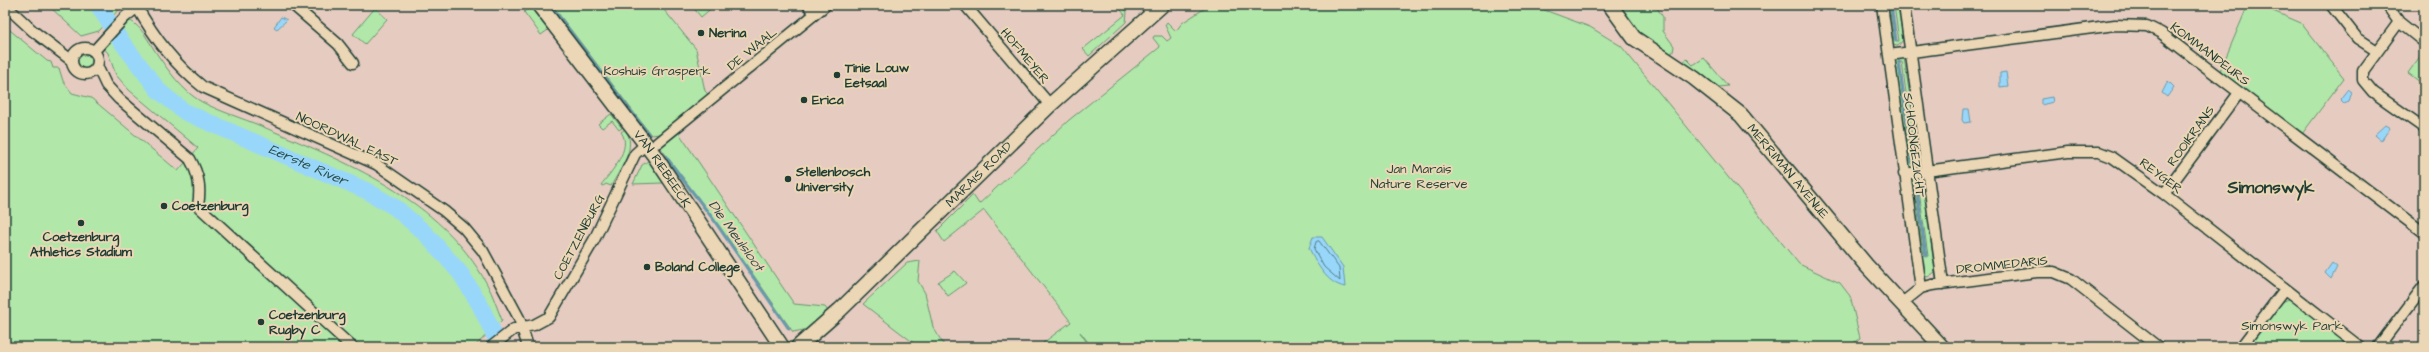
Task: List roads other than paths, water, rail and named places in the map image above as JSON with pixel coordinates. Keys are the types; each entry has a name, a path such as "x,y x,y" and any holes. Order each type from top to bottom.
{"street":[{"path":"5,5 33,31 72,60"},
{"path":"293,5 338,44 353,63"},
{"name":"VAN RIEBEECK","path":"539,5 651,144 782,344"},
{"path":"808,5 815,14"},
{"name":"DE WAAL","path":"651,144 826,5"},
{"name":"HOFMEYER","path":"965,5 1050,106"},
{"name":"SCHOONGEZICHT","path":"1882,5 1904,174 1921,288"},
{"name":"SCHOONGEZICHT","path":"1904,5 1943,284"},
{"path":"2331,5 2357,38 2377,51"},
{"path":"2387,5 2399,22 2424,42"},
{"path":"96,49 124,17 138,6"},
{"name":"NOORDWAL EAST","path":"138,6 154,34 183,72 203,87 376,164 409,185 450,215 483,251 522,326 528,347"},
{"name":"MARAIS ROAD","path":"798,347 840,310 1153,8"},
{"name":"MERRIMAN AVENUE","path":"1614,8 1627,30 1644,45 1694,78 1741,115 1866,265 1942,347"},
{"path":"2399,22 2364,71 2363,80 2367,87 2424,128"},
{"name":"KOMMANDEURS","path":"1889,54 2129,24 2147,26 2161,33 2424,233"},
{"path":"96,49 80,49 74,53 72,60 76,72 89,74 106,85 119,99 190,159 196,169 200,184 198,206 352,347"},
{"path":"96,49 98,60 97,66 106,85"},
{"path":"89,74 97,66"},
{"name":"ROOIKRANS","path":"2164,194 2239,93"},
{"name":"COETZENBURG","path":"491,347 514,328 542,322 553,311 591,245 635,154 651,144"},
{"name":"REYGER","path":"1904,174 2086,150 2099,152 2112,157 2164,194 2360,347"},
{"name":"DROMMEDARIS","path":"1902,303 1921,288 2037,272 2060,274 2082,286 2158,347"},
{"path":"2378,347 2424,286"},
{"path":"2241,347 2284,289"}],"water":[{"path":"281,17 287,20 277,29 274,27"},
{"path":"2006,72 2008,86 2000,87 2000,73"},
{"path":"2168,81 2174,87 2167,97 2162,93"},
{"path":"2348,89 2352,92 2349,101 2344,103 2340,99"},
{"path":"2052,97 2053,102 2041,105 2041,99"},
{"path":"1963,109 1969,109 1971,122 1964,123 1962,120"},
{"path":"2385,125 2390,128 2381,141 2374,135"},
{"path":"1313,237 1322,237 1343,267 1345,287 1338,285 1327,277 1319,266 1309,248"},
{"path":"2332,263 2337,267 2331,279 2325,273"}],"waterway":[{"name":"Eerste River","path":"98,5 121,41 159,91 185,112 367,191 396,208 426,234 461,274 480,305 500,347"},
{"name":"Die Meulsloot","path":"550,5 649,135"},
{"path":"1891,5 1896,41"},
{"path":"1899,62 1913,163"},
{"name":"Die Meulsloot","path":"665,156 713,219 789,329"},
{"path":"1916,184 1926,256"}],"place":[{"name":"Nerina","path":"701,33"},
{"name":"Tinie Louw Eetsaal","path":"837,75"},
{"name":"Erica","path":"804,100"},
{"name":"Stellenbosch University","path":"788,179"},
{"name":"Coetzenburg","path":"164,206"},
{"name":"Coetzenburg Athletics Stadium","path":"81,223"},
{"name":"Boland College","path":"647,267"},
{"name":"Coetzenburg Rugby C","path":"261,322"}],"district":[{"name":"Simonswyk","path":"2271,188"}],"park label":[{"name":"Koshuis Grasperk","path":"657,71"},
{"name":"Jan Marais Nature Reserve","path":"1419,176"},
{"name":"Simonswyk Park","path":"2292,326"}]}
